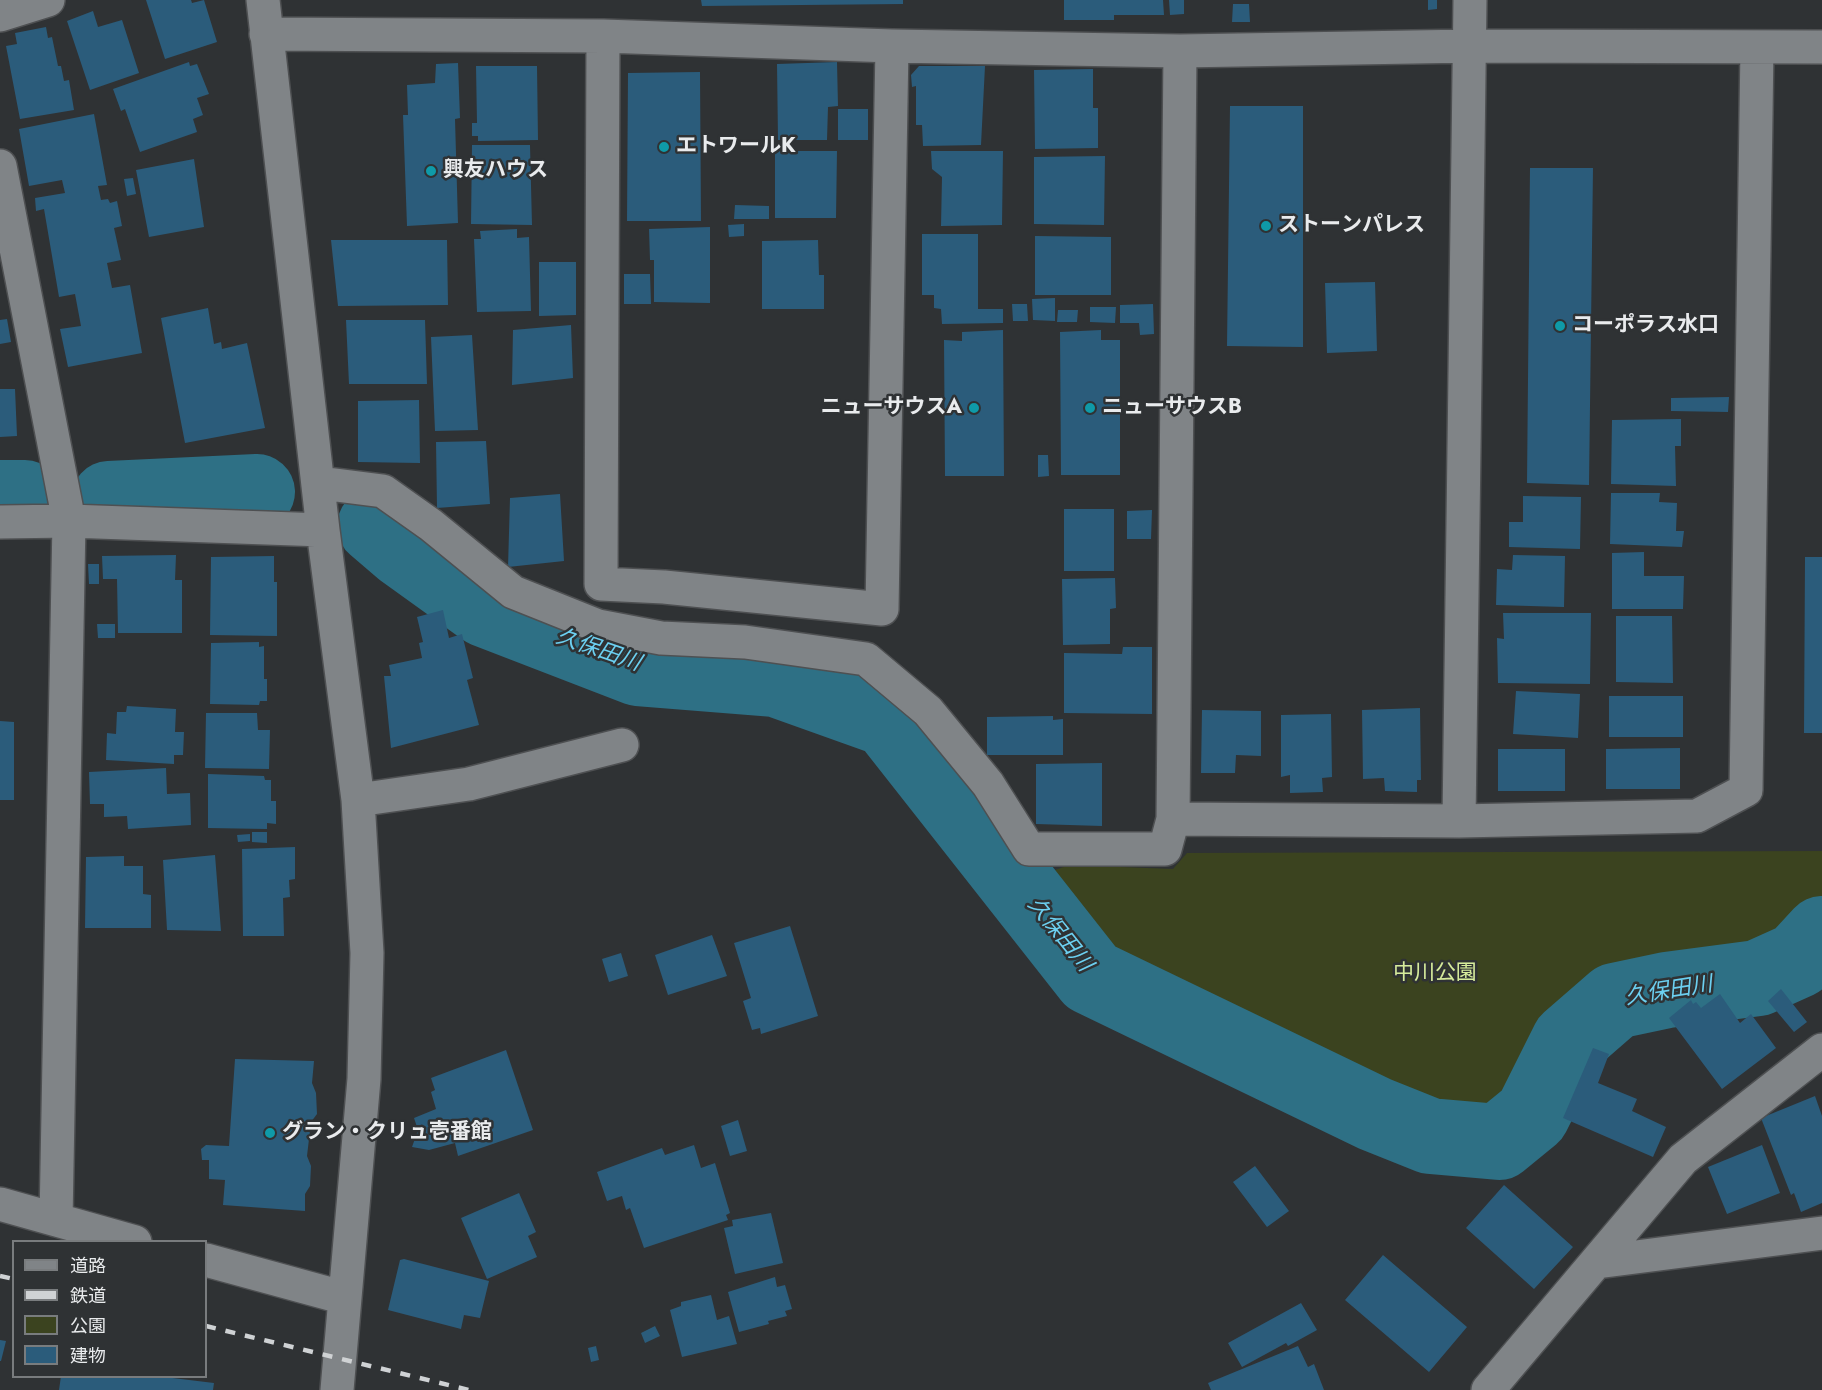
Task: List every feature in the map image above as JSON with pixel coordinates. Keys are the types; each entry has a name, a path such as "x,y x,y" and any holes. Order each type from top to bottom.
{"street":[{"path":"0,15 48,0"},
{"path":"263,0 320,483 323,530 358,800 367,954 365,1056 337,1390"},
{"path":"1459,821 1470,0"},
{"path":"266,34 603,36 892,46 1180,51 1471,46 1822,47"},
{"path":"598,626 602,584 603,36"},
{"path":"602,584 664,587 882,609 892,46"},
{"path":"1173,819 1459,821 1697,816 1746,790 1758,47"},
{"path":"320,483 383,491 431,525 513,592 598,626 661,638 745,642 866,659 928,711 988,784 1029,849 1165,849 1173,819 1180,51"},
{"path":"0,166 69,521 56,1220"},
{"path":"0,522 69,521 323,530"},
{"path":"358,800 469,784 622,745"},
{"path":"1488,1390 1683,1159 1822,1050"},
{"path":"0,1204 128,1240"},
{"path":"1597,1262 1822,1233"},
{"path":"207,1260 345,1298"}],"green space":[{"name":"中川公園","path":"1822,851 1822,901 1813,921 1802,931 1762,954 1677,961 1586,995 1544,1031 1514,1105 1482,1118 1440,1111 1099,956 1044,874 1069,865 1173,869 1187,853"}],"building":[{"path":"146,0 191,0 192,3 204,0 217,42 165,59"},
{"path":"701,0 903,0 903,4 702,6"},
{"path":"1064,0 1163,0 1164,15 1114,15 1114,20 1064,20"},
{"path":"1169,0 1184,0 1184,14 1170,15"},
{"path":"1428,0 1437,0 1437,9 1428,10"},
{"path":"1233,4 1249,4 1250,22 1232,22"},
{"path":"93,11 98,27 122,20 139,73 90,90 67,21"},
{"path":"46,27 48,38 52,37 58,66 61,66 64,81 69,80 74,110 20,119 6,46 17,44 15,33"},
{"path":"189,62 190,66 197,64 209,94 197,98 203,115 193,119 197,132 140,152 125,109 121,111 113,89"},
{"path":"837,62 838,106 828,107 827,140 778,140 777,64"},
{"name":"興友ハウス","path":"458,63 460,118 455,119 458,223 407,226 403,115 408,115 407,85 435,83 436,64"},
{"path":"476,66 537,66 538,140 478,141 478,136 472,136 472,123 477,123"},
{"path":"919,66 985,66 981,145 923,146 922,125 916,125 916,86 912,87 911,75"},
{"path":"1093,69 1093,108 1098,108 1098,148 1035,149 1034,70"},
{"name":"エトワールK","path":"700,72 701,221 627,221 628,73"},
{"name":"ストーンパレス","path":"1230,106 1303,106 1303,347 1227,346"},
{"path":"838,109 868,109 868,140 838,140"},
{"path":"94,114 107,185 98,186 101,200 108,199 110,203 117,201 122,226 114,228 121,260 107,263 112,288 130,285 142,353 68,367 60,329 81,326 75,294 59,297 44,209 36,211 35,198 65,193 62,180 29,186 19,129"},
{"path":"472,145 530,145 532,225 471,224"},
{"path":"775,151 837,151 836,218 775,218"},
{"path":"931,151 1003,151 1002,225 941,226 942,177 932,169"},
{"path":"1105,156 1104,225 1034,224 1034,157"},
{"path":"194,159 204,227 149,237 136,170"},
{"name":"コーポラス水口","path":"1530,168 1593,168 1589,485 1527,483"},
{"path":"133,178 136,194 127,196 124,179"},
{"path":"735,205 769,206 769,219 734,219"},
{"path":"744,224 744,236 729,237 728,225"},
{"path":"710,227 710,303 654,302 654,260 650,260 649,229"},
{"path":"517,229 517,238 529,237 531,311 477,312 474,239 481,239 480,231"},
{"path":"922,234 978,234 978,309 1003,309 1003,323 942,324 941,309 934,308 934,295 922,295"},
{"path":"1035,236 1111,237 1111,295 1035,295"},
{"path":"331,240 447,240 448,305 338,306"},
{"path":"818,240 819,275 824,275 824,309 762,309 762,241"},
{"path":"539,262 576,262 576,315 539,316"},
{"path":"624,274 650,274 651,304 624,304"},
{"path":"1375,282 1377,351 1327,353 1325,283"},
{"path":"1055,298 1055,321 1033,320 1032,299"},
{"path":"1012,304 1027,304 1028,321 1013,321"},
{"path":"1153,304 1154,334 1140,335 1139,323 1120,323 1120,305"},
{"path":"1090,307 1116,307 1115,323 1090,322"},
{"path":"208,308 214,344 221,342 222,349 247,343 265,428 185,443 161,318"},
{"path":"1058,310 1078,310 1077,322 1057,322"},
{"path":"7,319 11,342 0,344 0,320"},
{"path":"346,320 425,320 427,384 349,384"},
{"path":"571,325 573,378 512,385 513,330"},
{"name":"ニューサウスA","path":"1003,330 1004,476 945,476 944,340 962,341 962,332"},
{"name":"ニューサウスB","path":"1101,330 1101,340 1120,340 1120,475 1061,475 1060,332"},
{"path":"472,335 478,430 435,431 431,337"},
{"path":"0,389 15,389 17,436 0,437"},
{"path":"1729,397 1728,412 1671,411 1671,398"},
{"path":"419,400 420,463 358,462 358,401"},
{"path":"1681,419 1681,446 1675,446 1676,486 1611,484 1612,420"},
{"path":"486,441 490,504 437,508 436,442"},
{"path":"1038,455 1048,455 1049,476 1038,477"},
{"path":"1611,493 1660,493 1659,502 1677,503 1676,531 1684,531 1682,547 1610,544"},
{"path":"560,494 564,561 508,567 510,498"},
{"path":"1523,496 1581,497 1580,549 1509,547 1509,522 1523,522"},
{"path":"1064,509 1114,509 1114,571 1064,571"},
{"path":"1152,510 1151,539 1127,539 1127,511"},
{"path":"1644,552 1644,576 1684,576 1683,609 1612,609 1612,553"},
{"path":"176,555 175,580 182,580 182,633 118,633 117,579 103,579 102,556"},
{"path":"1513,555 1565,556 1564,607 1496,605 1497,569 1512,570"},
{"path":"274,556 274,582 277,582 277,636 210,635 211,557"},
{"path":"1805,557 1822,557 1822,733 1804,733"},
{"path":"88,564 99,564 99,584 89,584"},
{"path":"1115,578 1116,608 1110,609 1110,644 1063,645 1062,579"},
{"path":"443,610 449,638 462,634 473,678 467,680 479,725 391,748 384,676 391,676 389,665 422,658 419,643 423,642 417,617"},
{"path":"1503,613 1591,613 1590,684 1498,683 1497,638 1504,639"},
{"path":"1616,616 1672,616 1673,683 1616,682"},
{"path":"97,624 115,624 115,638 98,638"},
{"path":"259,642 259,647 264,646 267,701 260,701 259,705 210,704 211,643"},
{"path":"1123,647 1152,647 1152,714 1064,713 1064,653 1122,654"},
{"path":"1516,691 1580,694 1578,738 1513,734"},
{"path":"1609,696 1683,696 1683,737 1609,737"},
{"path":"127,706 176,709 175,732 184,732 183,755 174,755 174,764 106,760 107,733 116,734 117,712 126,712"},
{"path":"1420,708 1421,780 1417,780 1417,792 1385,791 1384,778 1363,779 1362,710"},
{"path":"1202,710 1261,711 1261,756 1236,755 1235,773 1201,773"},
{"path":"206,713 257,713 258,730 270,730 269,769 205,768"},
{"path":"1331,714 1332,777 1322,778 1323,792 1290,793 1290,775 1281,777 1281,715"},
{"path":"1053,716 1053,720 1063,719 1063,755 987,755 987,717"},
{"path":"0,721 14,722 14,800 0,800"},
{"path":"1680,748 1680,789 1606,789 1606,749"},
{"path":"1498,749 1565,749 1565,791 1498,791"},
{"path":"1102,763 1102,826 1036,824 1036,764"},
{"path":"166,768 167,794 190,793 191,825 128,829 127,816 104,817 104,804 90,804 89,772"},
{"path":"208,774 264,776 265,780 271,780 271,801 276,801 276,824 267,823 267,829 208,828"},
{"path":"252,832 267,832 267,843 252,842"},
{"path":"250,834 250,841 238,842 237,835"},
{"path":"295,847 295,879 289,880 290,897 283,898 284,936 243,936 242,849"},
{"path":"215,855 221,931 167,930 163,860"},
{"path":"124,856 124,866 143,866 143,894 151,895 151,928 85,928 86,857"},
{"path":"790,926 818,1016 761,1034 760,1028 752,1030 743,1001 751,998 734,943"},
{"path":"712,935 727,976 668,995 655,955"},
{"path":"621,953 628,976 609,982 602,959"},
{"path":"1781,989 1807,1022 1794,1032 1768,1001"},
{"path":"1720,994 1740,1023 1751,1014 1776,1048 1722,1089 1669,1018 1691,1000 1693,1004 1696,1002 1701,1008"},
{"path":"1593,1048 1609,1054 1598,1083 1637,1099 1632,1111 1666,1127 1653,1157 1563,1118"},
{"path":"506,1050 533,1130 458,1156 455,1143 429,1150 412,1147 418,1130 414,1118 436,1109 431,1092 435,1090 431,1078"},
{"name":"グラン・クリュ壱番館","path":"235,1059 314,1061 312,1083 316,1093 317,1114 311,1122 307,1156 311,1166 310,1186 305,1194 305,1211 223,1205 225,1180 209,1179 209,1160 202,1160 201,1149 206,1145 229,1146"},
{"path":"1815,1096 1822,1116 1822,1203 1801,1212 1794,1193 1791,1195 1761,1118"},
{"path":"738,1120 747,1151 730,1156 721,1126"},
{"path":"694,1145 701,1168 715,1163 730,1213 726,1215 728,1220 644,1248 630,1208 626,1210 622,1196 607,1201 597,1172 662,1148 665,1155"},
{"path":"1762,1145 1780,1193 1727,1214 1708,1167"},
{"path":"1255,1166 1289,1211 1267,1227 1233,1182"},
{"path":"1504,1185 1573,1247 1534,1289 1466,1228"},
{"path":"519,1193 536,1232 528,1236 537,1257 487,1279 461,1218"},
{"path":"771,1213 783,1263 735,1274 724,1228 733,1226 732,1220"},
{"path":"1383,1255 1467,1327 1429,1372 1345,1300"},
{"path":"404,1259 489,1281 480,1318 464,1315 461,1329 388,1310 400,1260"},
{"path":"775,1277 777,1287 785,1285 792,1309 785,1311 787,1316 768,1321 769,1324 739,1332 728,1292"},
{"path":"711,1295 717,1320 729,1316 737,1344 682,1357 670,1310 681,1306 681,1302"},
{"path":"1301,1303 1317,1330 1288,1346 1286,1343 1242,1367 1228,1343"},
{"path":"655,1326 660,1336 645,1343 641,1333"},
{"path":"0,1340 6,1341 1,1361 0,1361"},
{"path":"596,1346 599,1360 591,1362 588,1348"},
{"path":"1298,1346 1308,1367 1314,1364 1324,1390 1211,1390 1208,1383"},
{"path":"61,1378 173,1378 214,1383 213,1390 59,1390"}],"waterway":[{"name":"久保田川","path":"109,499 257,492"},
{"name":"久保田川","path":"0,498 25,498"},
{"name":"久保田川","path":"375,526 403,550 485,609 638,668 776,679 888,719 1091,977 1375,1114 1430,1136 1499,1142 1532,1115 1569,1041 1615,1001 1667,990 1758,978 1798,960 1822,934"}],"railway":[{"path":"0,1276 12,1279"},
{"path":"207,1326 469,1390"}],"place":[{"name":"エトワールK","path":"664,147"},
{"name":"興友ハウス","path":"431,171"},
{"name":"ストーンパレス","path":"1266,226"},
{"name":"コーポラス水口","path":"1560,326"},
{"name":"ニューサウスA","path":"974,408"},
{"name":"ニューサウスB","path":"1090,408"},
{"name":"グラン・クリュ壱番館","path":"270,1133"}]}
